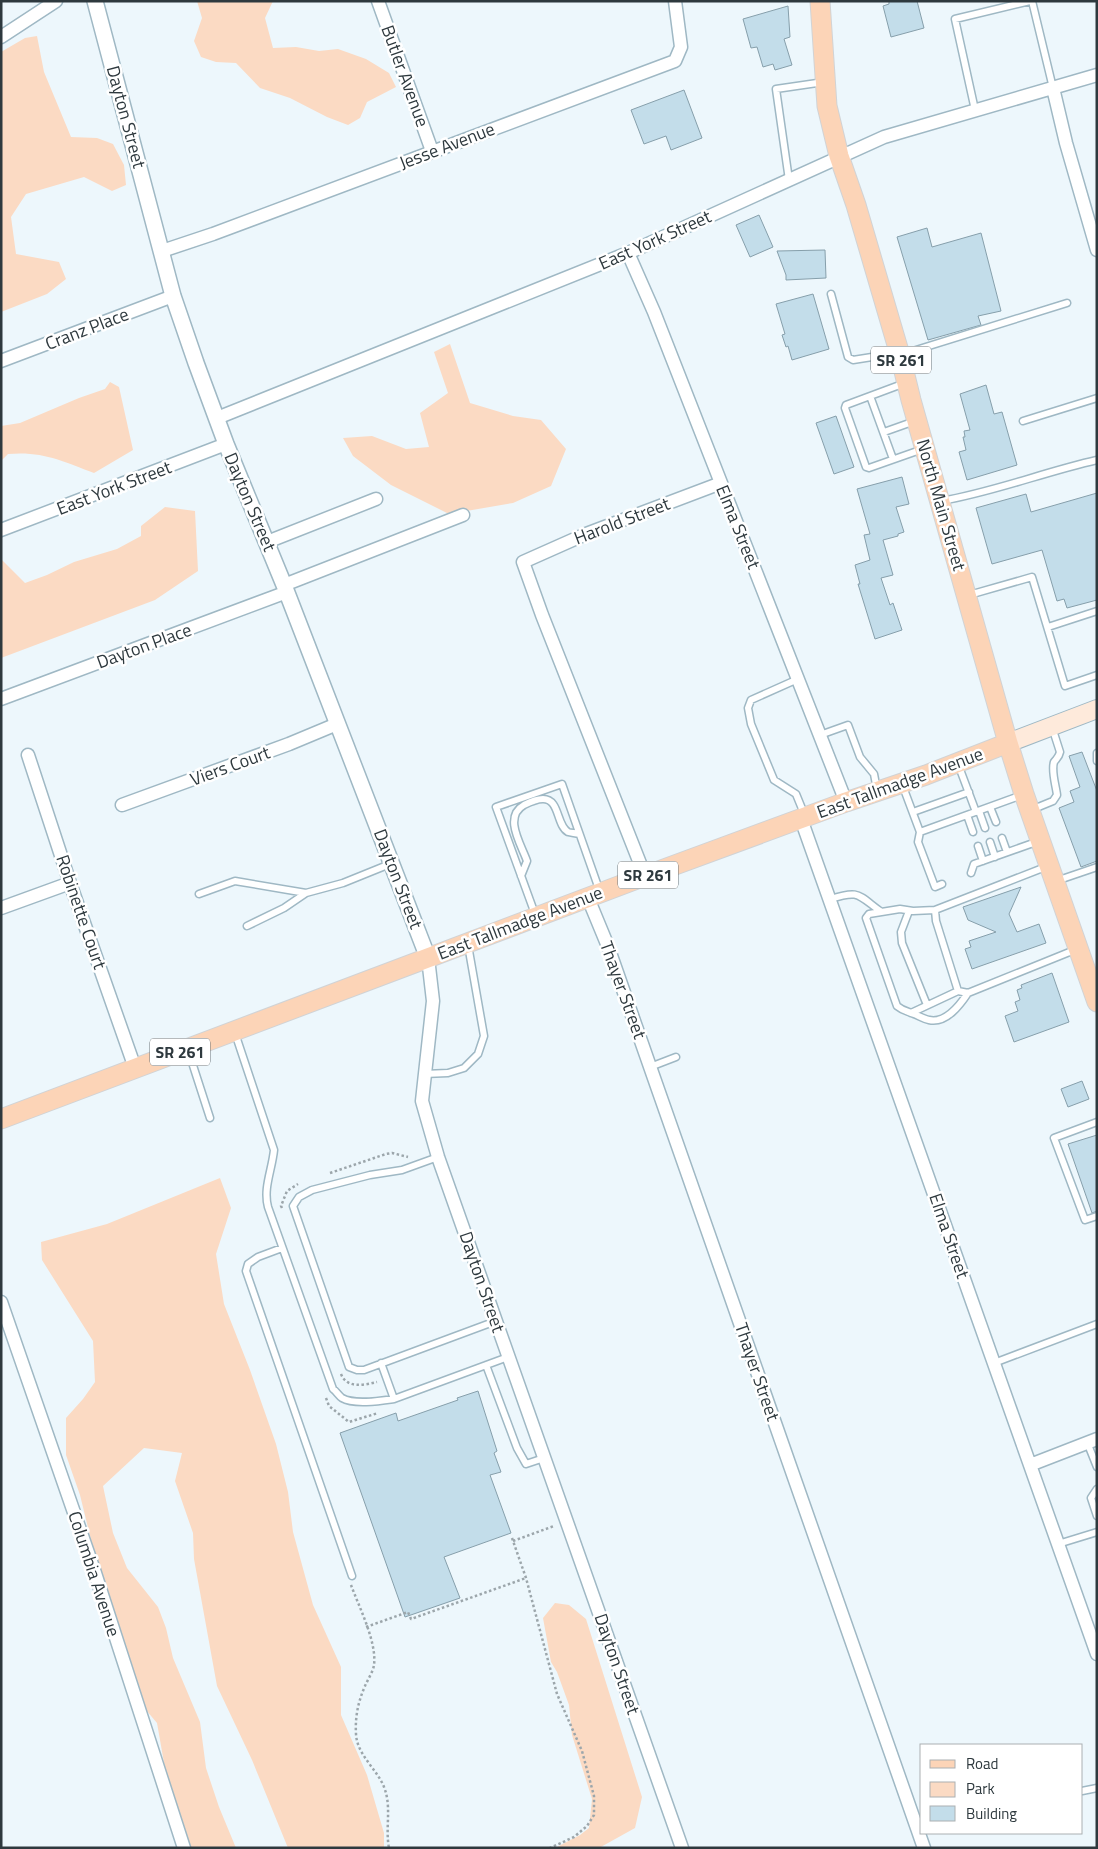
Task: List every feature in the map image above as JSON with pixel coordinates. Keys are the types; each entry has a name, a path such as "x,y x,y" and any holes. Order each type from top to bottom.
{"main road":[{"name":"North Main Street","path":"820,1 827,106 839,156 856,205 900,355 916,421 1008,743 1040,841 1097,1002"},
{"name":"East Tallmadge Avenue","path":"1,1119 645,876 902,783 1097,709"}],"street":[{"path":"1,37 56,1"},
{"name":"Dayton Street","path":"95,1 173,296 196,363 428,958 433,1001 428,1061 424,1074 422,1101 438,1157 682,1848"},
{"name":"Butler Avenue","path":"378,1 432,151"},
{"name":"Jesse Avenue","path":"162,251 675,61 681,47 675,2"},
{"name":"East York Street","path":"217,418 628,253 884,137 1097,76"},
{"path":"1053,88 1066,143 1097,250"},
{"name":"Elma Street","path":"628,253 654,312 846,802"},
{"name":"Cranz Place","path":"1,361 173,296"},
{"name":"East York Street","path":"1,530 226,444"},
{"name":"Harold Street","path":"645,876 523,562 586,534 721,483"},
{"path":"267,542 376,499"},
{"name":"Dayton Place","path":"1,699 285,589 463,515"},
{"name":"Viers Court","path":"122,805 289,744 337,724"},
{"name":"Robinette Court","path":"28,755 70,884 135,1068"},
{"name":"Elma Street","path":"804,818 830,899 1097,1654"},
{"path":"1,908 70,884"},
{"name":"Thayer Street","path":"595,895 607,944 924,1848"},
{"name":"Columbia Avenue","path":"1,1302 95,1574 184,1848"},
{"path":"1030,1465 1092,1441"}],"lane":[{"path":"675,2 679,1"},
{"path":"975,110 955,19 1031,1 1053,88"},
{"path":"790,180 776,89 826,82"},
{"path":"831,294 848,357 852,360 900,355 1067,303"},
{"path":"906,382 846,405 845,408 866,467 869,468 924,448"},
{"path":"870,396 893,460"},
{"path":"1023,421 1097,398"},
{"path":"884,432 916,421"},
{"path":"940,501 968,496 1060,468 1097,460"},
{"path":"967,596 1032,577 1065,686 1097,675"},
{"path":"1048,627 1097,611"},
{"path":"798,679 751,700 748,708 751,724 774,780 796,794 804,818"},
{"path":"820,735 848,725 860,757 874,774 877,791"},
{"path":"920,832 990,807 1053,801 1057,795 1053,769 1054,762 1060,755 1060,752 1051,726"},
{"path":"1097,753 1097,761"},
{"path":"958,762 985,828"},
{"path":"902,783 920,832 918,842 935,887 942,884"},
{"path":"536,918 496,807 562,784 580,834 595,895"},
{"path":"913,812 969,792"},
{"path":"521,876 527,861 514,827 514,816 518,809 531,802 544,799 552,803 562,826 568,832 580,834"},
{"path":"990,807 996,822"},
{"path":"967,815 972,832"},
{"path":"1002,838 1007,852"},
{"path":"971,873 974,864 1040,841"},
{"path":"990,842 995,857"},
{"path":"978,846 983,861"},
{"path":"247,926 284,908 306,893 343,883 392,863"},
{"path":"968,992 953,1012 942,1019 930,1021 910,1013 905,1013 897,1006 866,918 869,914 900,909 909,911 935,910 1052,873 1097,867"},
{"path":"199,894 235,881 306,893"},
{"path":"830,899 853,893 880,911"},
{"path":"935,910 936,920 958,991"},
{"path":"909,911 901,932 902,943 927,1005"},
{"path":"424,1074 448,1073 464,1068 478,1054 484,1036 467,944"},
{"path":"910,1013 958,991 968,992 1078,949"},
{"path":"234,1032 274,1150 266,1199 282,1250 333,1389 342,1398 354,1401 394,1399 508,1357"},
{"path":"188,1049 210,1118"},
{"path":"650,1067 676,1058"},
{"path":"1097,1122 1054,1138 1085,1220 1097,1216"},
{"path":"438,1157 402,1170 370,1175 312,1190 299,1197 293,1206 349,1366 356,1370 364,1370 496,1321"},
{"path":"282,1250 258,1257 248,1264 246,1272 352,1576"},
{"path":"994,1363 1097,1324"},
{"path":"381,1363 394,1399"},
{"path":"486,1365 517,1448 526,1464 544,1458"},
{"path":"1092,1441 1097,1467"},
{"path":"1097,1489 1091,1498 1097,1516"},
{"path":"1058,1544 1097,1532"},
{"path":"1083,1791 1097,1788"}],"path":[{"path":"550,1848 574,1837 587,1826 594,1815 594,1796 582,1751 557,1694 526,1578 512,1540 551,1527"},
{"path":"352,1576 350,1582 374,1652 374,1667 358,1703 356,1735 358,1745 384,1787 388,1810 389,1848"},
{"path":"366,1627 408,1612 411,1619 526,1578"}],"green space":[{"path":"197,1 273,1 265,18 273,48 296,47 319,51 338,49 366,59 389,73 396,87 367,102 360,118 348,125 327,117 290,98 260,88 236,63 216,62 201,57 194,41 202,18"},
{"path":"37,36 44,72 71,137 97,138 113,144 124,165 126,185 112,191 84,177 26,194 11,217 16,254 59,262 66,279 47,294 1,312 1,52 25,38"},
{"path":"450,344 470,403 513,416 541,420 566,449 551,486 513,503 449,514 391,485 353,456 343,438 372,436 406,449 429,447 420,413 448,393 434,352"},
{"path":"110,382 119,387 133,450 94,473 62,461 32,454 8,454 1,461 1,426 20,423 105,389"},
{"path":"165,507 195,511 198,571 155,600 1,658 1,559 25,583 74,562 117,549 141,536 141,526"},
{"path":"220,1178 231,1208 216,1254 224,1304 276,1444 288,1492 293,1532 313,1605 341,1667 341,1715 367,1775 384,1833 384,1848 288,1848 252,1760 217,1686 194,1559 193,1533 175,1481 182,1453 144,1448 103,1486 113,1533 127,1568 158,1607 166,1628 173,1658 200,1722 206,1768 219,1807 236,1848 179,1848 157,1723 146,1710 117,1657 112,1604 96,1560 80,1495 66,1455 66,1418 95,1382 93,1341 42,1260 41,1242 107,1224"},
{"path":"555,1603 569,1605 586,1619 642,1797 635,1828 599,1848 555,1848 589,1828 592,1799 572,1735 569,1705 557,1672 551,1662 543,1618"}],"building":[{"path":"889,1 917,1 924,28 891,37 883,6 889,4"},
{"path":"788,6 790,37 784,39 792,65 775,70 773,64 763,67 757,47 751,48 743,19"},
{"path":"684,90 702,138 671,150 666,136 644,144 631,110"},
{"path":"759,215 773,247 750,257 736,225"},
{"path":"927,228 932,247 981,233 1001,311 978,316 981,325 928,340 897,237"},
{"path":"825,250 826,278 786,280 777,251"},
{"path":"813,294 829,349 792,360 782,335 785,334 776,304"},
{"path":"986,385 994,414 1002,412 1017,465 967,480 959,452 966,450 963,437 965,437 964,431 970,430 960,394"},
{"path":"836,416 854,467 834,474 816,423"},
{"path":"902,477 909,504 896,507 904,532 898,534 898,536 883,540 893,575 881,578 890,605 893,603 902,630 875,639 858,584 860,584 855,565 870,560 864,535 870,534 857,489"},
{"path":"1097,493 1097,600 1067,608 1064,599 1057,601 1042,550 992,564 976,508 1026,494 1031,512"},
{"path":"1082,752 1097,791 1097,861 1081,867 1059,808 1074,802 1070,791 1080,787 1069,756"},
{"path":"1021,887 1009,914 1017,932 1039,924 1046,943 972,969 965,949 971,947 969,941 996,932 968,920 963,907"},
{"path":"1052,973 1069,1022 1014,1042 1005,1016 1018,1011 1015,1002 1020,1000 1017,990 1022,988 1021,985"},
{"path":"1082,1081 1089,1099 1068,1107 1061,1089"},
{"path":"1097,1135 1097,1211 1092,1213 1068,1144"},
{"path":"478,1391 497,1451 494,1453 501,1472 490,1475 511,1533 444,1557 460,1598 405,1617 340,1433 396,1413 398,1421"}]}
